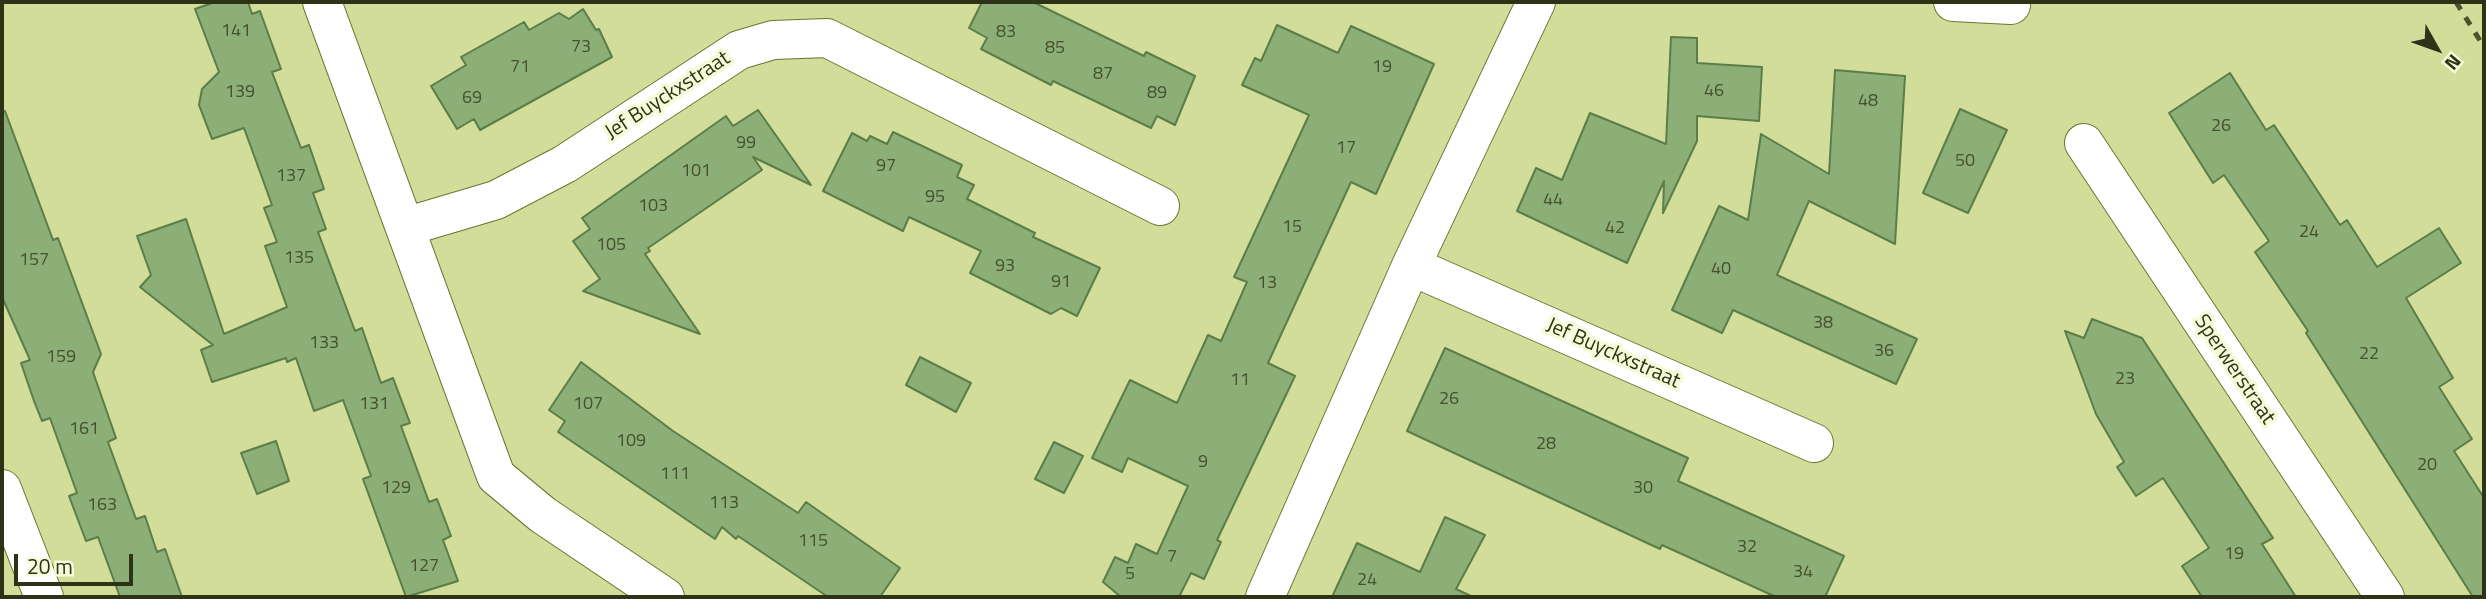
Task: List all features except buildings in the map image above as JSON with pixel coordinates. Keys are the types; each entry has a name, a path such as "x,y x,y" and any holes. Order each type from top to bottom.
{"street":[{"path":"322,2 496,476 543,515 665,597"},
{"path":"1265,597 1411,266 1536,2"},
{"path":"1953,2 2011,5"},
{"name":"Jef Buyckxstraat","path":"405,227 495,200 565,164 739,50 773,40 827,38 1160,206"},
{"name":"Sperwerstraat","path":"2084,143 2385,597"},
{"name":"Jef Buyckxstraat","path":"1411,266 1814,443"},
{"path":"2,489 44,597"}],"railway":[{"path":"2456,2 2484,47"}]}
